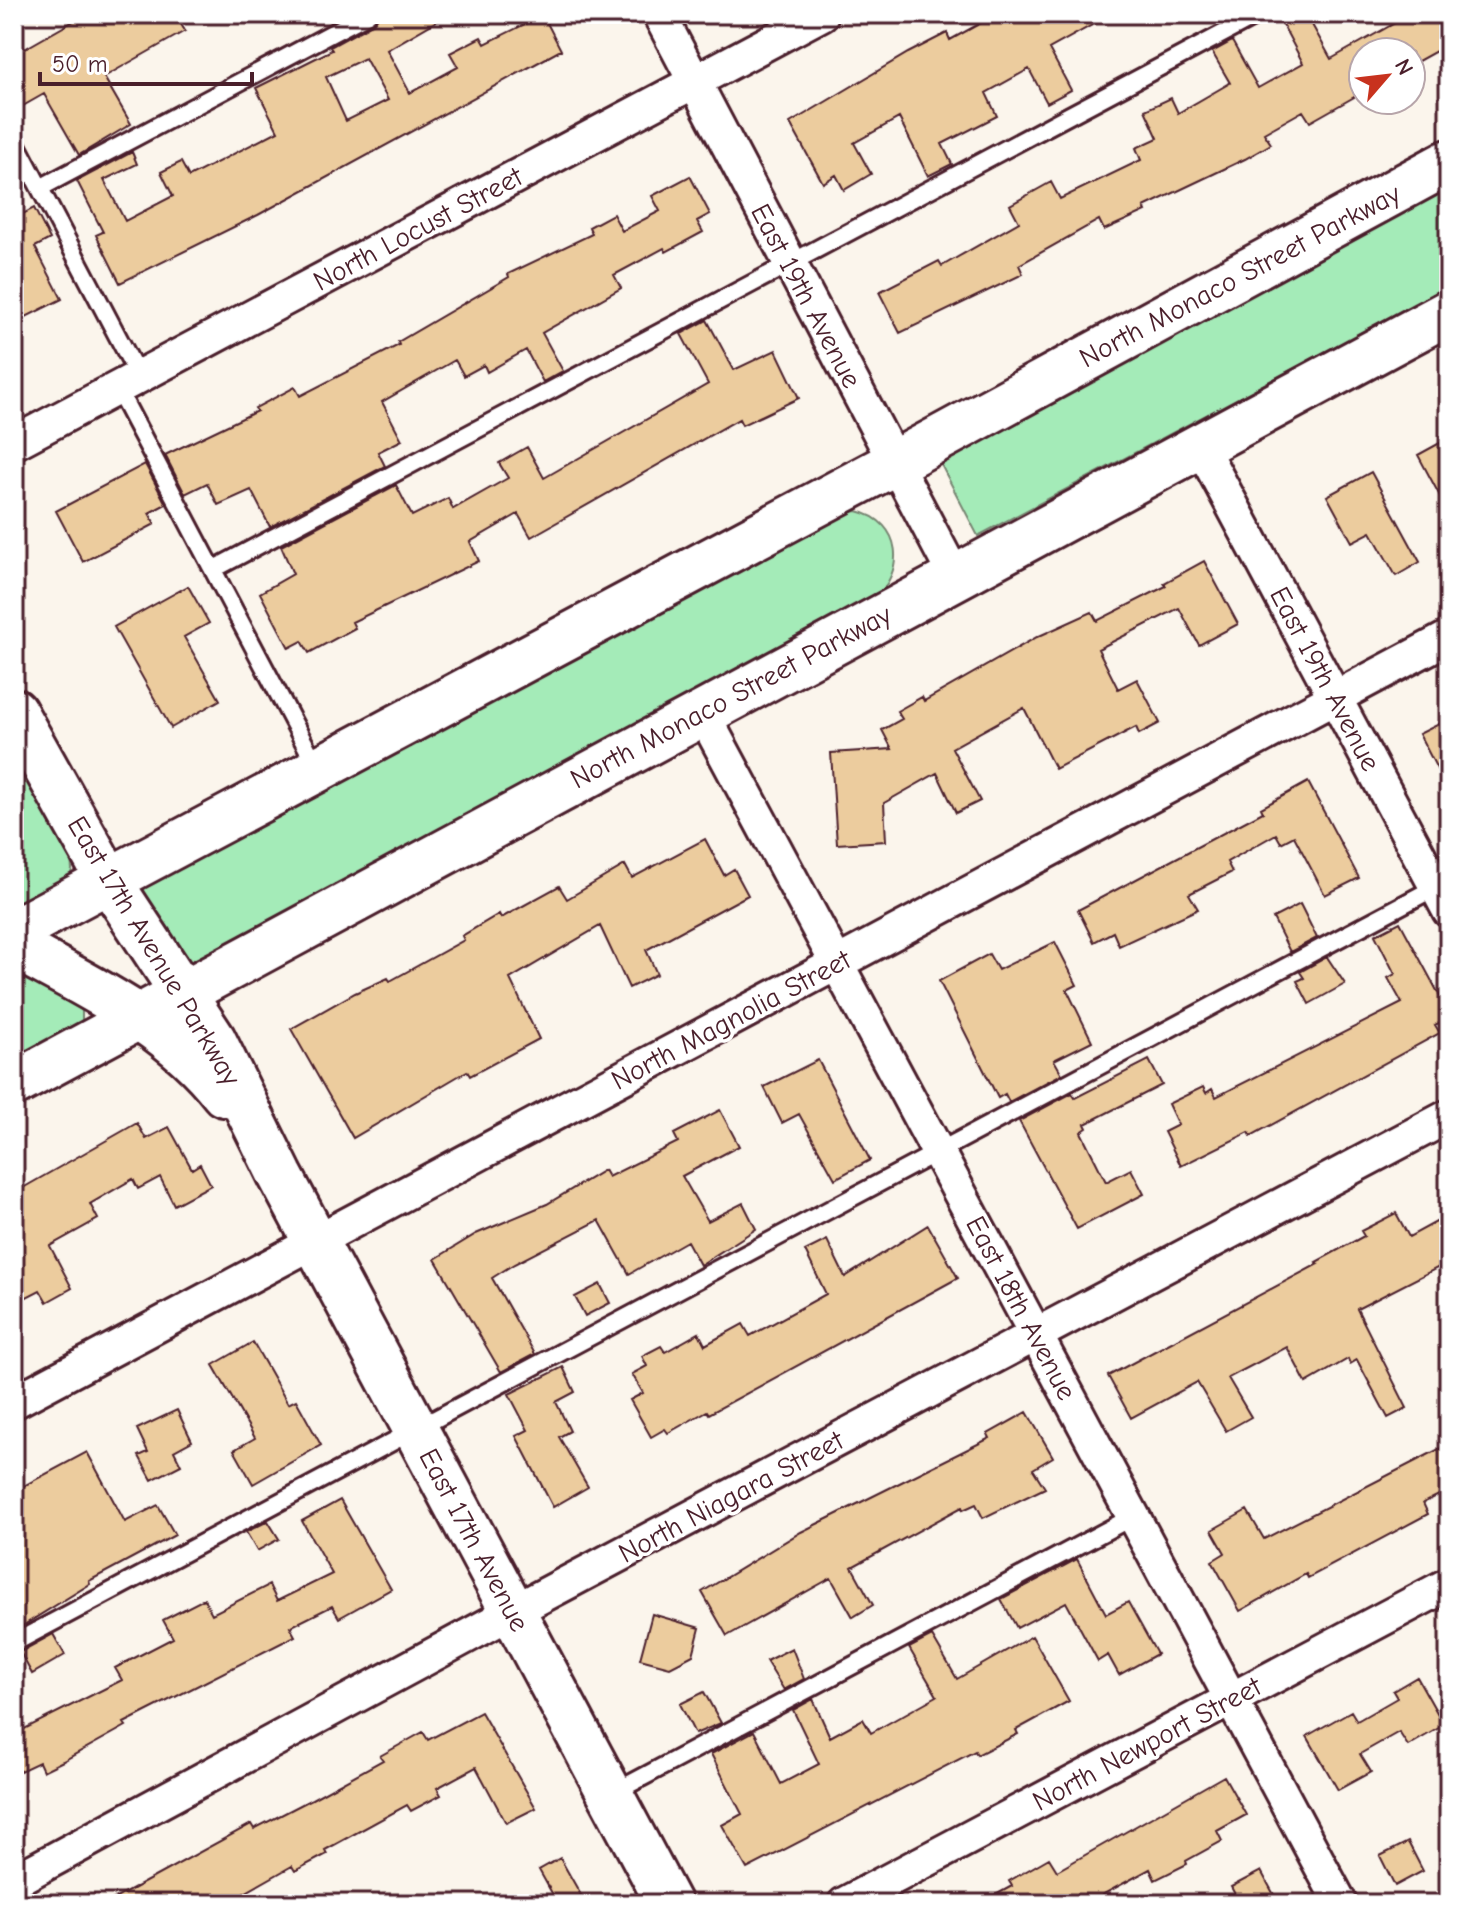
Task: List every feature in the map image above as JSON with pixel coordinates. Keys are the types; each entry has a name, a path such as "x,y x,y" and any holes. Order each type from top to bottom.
{"main road":[{"name":"North Monaco Street Parkway","path":"14,931 894,463 1449,162"},
{"name":"North Monaco Street Parkway","path":"14,1084 1449,312"},
{"name":"East 17th Avenue Parkway","path":"14,711 109,881 185,992 236,1082 280,1175"},
{"name":"East 17th Avenue Parkway","path":"14,946 141,1016 172,1039 214,1081 280,1175"},
{"name":"East 17th Avenue","path":"280,1175 669,1904"}],"street":[{"name":"East 19th Avenue","path":"659,14 955,577"},
{"name":"North Locust Street","path":"14,443 822,14"},
{"name":"East 19th Avenue","path":"1201,447 1443,899"},
{"name":"North Magnolia Street","path":"14,1402 1449,637"},
{"name":"East 18th Avenue","path":"702,712 1341,1904"},
{"name":"North Niagara Street","path":"18,1886 512,1612 1449,1116"},
{"name":"North Newport Street","path":"844,1904 1449,1584"}],"lane":[{"path":"40,188 368,14"},
{"path":"214,569 1260,14"},
{"path":"14,139 40,188 214,569 318,770"},
{"path":"14,1643 938,1153 1443,899"},
{"path":"610,1795 1132,1517"}],"green space":[{"path":"1449,185 1449,286 978,536 937,457"},
{"path":"857,511 884,526 895,549 891,576 873,600 194,963 185,960 142,895 143,885 839,514"},
{"path":"14,751 71,857 72,870 69,879 14,906"},
{"path":"14,971 77,1005 82,1011 82,1021 14,1061"}],"building":[{"path":"86,14 175,14 185,31 104,77 131,124 79,155 44,94 14,111 14,55"},
{"path":"379,14 449,14 387,50 410,93 458,67 450,53 481,37 485,44 543,15 561,50 258,215 120,283 96,235 103,232 77,181 132,152 137,164 104,180 125,221 173,196 161,172 181,162 189,177 278,131 256,88 332,50 330,47 374,23","holes":["365,58 388,100 346,121 326,77"]},
{"path":"997,14 1112,14 1049,49 1071,90 1047,103 1029,69 986,93 997,116 942,144 952,164 928,176 899,118 854,143 871,174 844,190 836,175 823,183 790,123 908,53 947,33 950,40"},
{"path":"1277,14 1306,14 1331,59 1347,50 1347,101 1310,122 1303,111 1264,133 1271,144 1245,159 1144,207 1146,211 1104,230 1099,220 1019,265 1023,274 900,333 879,292 939,261 942,266 1019,222 1010,205 1051,182 1060,199 1141,160 1136,148 1158,138 1145,110 1171,98 1178,113 1230,83 1212,52 1232,41 1258,88 1303,63"},
{"path":"1411,14 1449,14 1449,44 1427,56 1427,36 1372,36"},
{"path":"690,176 710,214 697,221 703,232 666,252 664,248 614,275 621,288 542,333 563,371 543,382 526,350 487,372 484,365 464,376 455,360 382,402 402,440 378,452 385,466 270,527 251,490 218,505 207,483 185,494 165,455 257,411 255,408 295,387 300,396 399,345 398,342 509,277 508,274 592,234 589,227 613,214 622,231 660,211 652,196"},
{"path":"14,206 19,216 34,208 50,239 35,247 62,299 14,323"},
{"path":"707,320 734,370 776,350 799,398 742,425 739,419 531,537 518,514 470,542 479,561 352,622 355,628 309,653 302,641 289,648 260,593 293,574 281,546 396,485 412,516 448,498 453,509 508,478 499,463 527,447 544,478 708,384 681,334"},
{"path":"1449,438 1449,513 1418,455"},
{"path":"145,464 166,504 149,513 155,524 83,562 56,511"},
{"path":"1371,472 1420,562 1396,576 1371,532 1352,542 1327,496"},
{"path":"1204,561 1238,624 1199,645 1179,608 1098,649 1118,689 1137,679 1160,723 1139,734 1136,727 1055,769 1024,708 952,748 980,801 956,813 937,773 884,803 886,841 837,844 831,753 892,749 882,730 902,719 897,711 922,697 924,701 1037,637 1092,612 1097,621 1166,586 1164,583"},
{"path":"188,586 209,623 184,637 220,700 171,728 114,627"},
{"path":"1449,719 1449,792 1419,734"},
{"path":"1308,782 1359,878 1325,895 1294,836 1281,843 1276,834 1227,862 1232,872 1189,894 1198,909 1119,946 1113,932 1094,942 1078,910 1263,812 1261,808"},
{"path":"705,839 724,875 734,869 748,895 646,950 657,974 629,988 600,926 510,979 539,1039 470,1076 467,1071 353,1138 291,1029 355,993 388,978 390,981 464,940 462,936 499,914 501,918 559,886 567,899 625,865 632,878"},
{"path":"1300,904 1317,938 1290,952 1273,918"},
{"path":"1400,922 1449,1013 1449,1018 1435,1025 1440,1033 1251,1136 1249,1132 1181,1166 1164,1132 1178,1125 1168,1104 1203,1087 1206,1093 1212,1089 1216,1097 1402,1003 1388,978 1395,974 1375,935"},
{"path":"1055,942 1077,985 1067,990 1092,1041 1054,1060 1062,1074 1009,1102 1005,1094 998,1098 939,981 989,954 998,970"},
{"path":"1327,957 1345,984 1309,1004 1297,981 1304,978 1300,972"},
{"path":"818,1060 870,1160 835,1179 799,1114 782,1123 764,1087"},
{"path":"1149,1060 1162,1085 1085,1124 1087,1128 1081,1132 1106,1182 1131,1169 1144,1194 1077,1229 1019,1121 1072,1093 1075,1098"},
{"path":"720,1110 739,1146 682,1176 708,1221 743,1203 756,1229 700,1265 687,1241 629,1274 599,1220 514,1264 492,1278 535,1354 501,1372 435,1259 476,1234 547,1204 604,1170 608,1177 678,1142 674,1134"},
{"path":"137,1123 146,1139 169,1127 192,1169 200,1164 211,1185 174,1205 160,1177 138,1189 133,1179 90,1204 98,1219 50,1246 72,1288 47,1302 40,1290 21,1300 14,1287 14,1193"},
{"path":"1396,1213 1409,1237 1449,1215 1449,1262 1357,1309 1407,1408 1388,1418 1357,1360 1350,1364 1348,1359 1306,1383 1287,1347 1228,1378 1251,1417 1226,1431 1197,1382 1131,1418 1108,1376 1318,1264 1316,1262 1364,1236 1361,1231"},
{"path":"928,1225 958,1278 709,1414 707,1411 668,1433 665,1429 651,1437 630,1400 643,1393 632,1374 647,1366 642,1356 661,1346 665,1352 699,1333 705,1345 743,1324 750,1336 826,1294 805,1251 827,1240 845,1277"},
{"path":"600,1284 610,1303 585,1316 575,1297"},
{"path":"253,1342 288,1404 296,1400 321,1445 253,1484 234,1450 255,1438 213,1365"},
{"path":"563,1367 575,1392 556,1402 570,1431 559,1437 588,1487 553,1507 516,1436 528,1430 509,1394"},
{"path":"177,1410 192,1441 174,1451 181,1465 152,1480 139,1456 148,1452 137,1429"},
{"path":"1027,1412 1053,1457 1033,1469 1045,1488 983,1518 976,1504 963,1510 962,1507 852,1567 873,1605 853,1617 831,1578 727,1636 702,1592 801,1532 990,1438 988,1434"},
{"path":"1449,1444 1449,1490 1423,1503 1428,1514 1308,1578 1306,1574 1240,1611 1212,1561 1225,1553 1212,1530 1247,1510 1264,1539"},
{"path":"87,1452 125,1522 158,1505 175,1535 89,1581 90,1584 14,1631 14,1491"},
{"path":"340,1500 391,1589 339,1618 332,1606 290,1627 295,1636 124,1723 126,1726 63,1761 43,1771 39,1762 14,1774 14,1734 122,1680 115,1668 173,1638 163,1620 204,1599 212,1614 269,1585 277,1601 332,1574 302,1521"},
{"path":"268,1521 279,1539 257,1551 246,1532"},
{"path":"1077,1559 1106,1614 1128,1602 1157,1654 1119,1675 1108,1655 1098,1661 1066,1602 1017,1628 1001,1599"},
{"path":"652,1614 700,1628 693,1655 670,1667 640,1659"},
{"path":"53,1634 65,1655 32,1674 20,1652"},
{"path":"932,1636 957,1679 1032,1636 1069,1701 1016,1730 1018,1734 977,1755 975,1751 747,1869 722,1825 742,1814 711,1754 754,1731 781,1784 819,1764 793,1710 813,1699 830,1737 863,1719 871,1733 937,1696 909,1648"},
{"path":"792,1648 804,1679 784,1690 766,1661"},
{"path":"1417,1677 1444,1725 1408,1746 1399,1732 1360,1754 1371,1772 1338,1790 1307,1736 1351,1711 1357,1721 1397,1698 1393,1691"},
{"path":"704,1692 721,1723 695,1734 680,1704"},
{"path":"481,1712 536,1808 506,1823 476,1767 437,1788 441,1795 411,1811 407,1805 325,1850 327,1854 295,1871 292,1866 225,1904 105,1904 251,1824 254,1829 312,1799 383,1760 380,1756 423,1732 428,1740"},
{"path":"1224,1776 1246,1815 1217,1831 1222,1841 1186,1861 1187,1864 1155,1880 1150,1869 1102,1895 1106,1904 979,1904 1012,1886 1009,1881 1049,1858 1057,1871"},
{"path":"1408,1842 1423,1871 1395,1886 1380,1856"},
{"path":"560,1858 586,1904 558,1904 539,1870"},
{"path":"1261,1871 1279,1904 1240,1904 1231,1887"}]}
